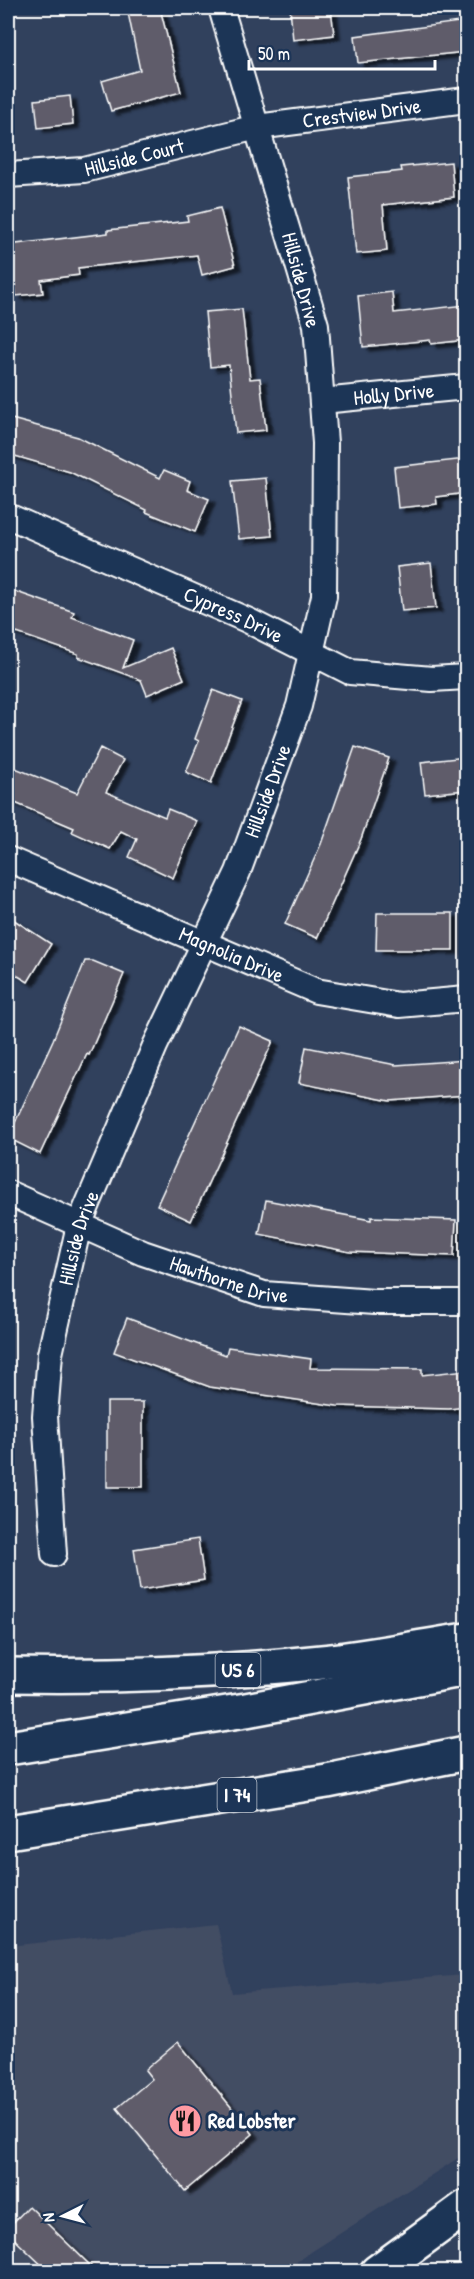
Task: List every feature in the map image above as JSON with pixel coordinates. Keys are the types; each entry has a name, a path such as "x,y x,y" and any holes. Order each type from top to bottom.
{"main road":[{"name":"US 6","path":"8,1675 135,1675 232,1670 324,1662 466,1640"},
{"path":"8,1749 246,1710 466,1669"},
{"name":"I 74","path":"8,1833 327,1781 466,1753"},
{"path":"377,2271 466,2207"}],"street":[{"name":"Hillside Drive","path":"54,1554 45,1416 50,1354 79,1225 155,1046 238,872 299,706 324,596 325,443 316,325 221,8"},
{"name":"Crestview Drive","path":"257,127 466,100"},
{"name":"Hillside Court","path":"8,175 84,170 257,127"},
{"name":"Holly Drive","path":"322,401 466,387"},
{"name":"Cypress Drive","path":"8,516 247,620 350,672 432,679 466,677"},
{"name":"Magnolia Drive","path":"8,860 316,992 399,1005 466,999"},
{"name":"Hawthorne Drive","path":"8,1193 143,1253 264,1294 374,1302 466,1302"}],"shaded area":[{"path":"216,1924 232,1993 466,1975 466,2153 300,2259 286,2271 8,2271 8,1946"}],"building":[{"path":"127,8 160,8 181,92 111,111 102,81 140,70"},
{"path":"290,8 331,8 334,35 293,40"},
{"path":"466,21 466,52 358,63 355,36"},
{"path":"70,96 73,124 38,128 35,100"},
{"path":"451,162 454,197 383,205 387,251 356,254 348,177 402,171 401,167"},
{"path":"220,208 235,266 202,275 197,255 78,268 79,275 41,280 43,293 16,296 15,284 8,284 8,245 188,221 187,216"},
{"path":"392,292 394,313 466,305 466,340 431,344 430,340 363,347 358,296"},
{"path":"242,309 250,379 260,378 266,430 236,433 229,365 210,367 205,312"},
{"path":"8,418 78,437 160,478 164,470 190,481 187,490 209,499 195,532 146,512 147,510 70,472 8,454"},
{"path":"466,459 466,493 436,497 437,504 398,508 394,467"},
{"path":"266,478 272,536 239,539 232,481"},
{"path":"431,563 436,608 402,611 397,567"},
{"path":"8,589 74,612 72,617 133,640 123,668 171,648 184,679 147,695 141,680 78,657 78,654 8,630"},
{"path":"213,690 242,701 211,783 186,772 199,741 195,739"},
{"path":"355,747 389,758 361,839 317,938 285,924 321,844"},
{"path":"100,748 123,760 106,792 165,817 168,809 197,821 173,878 129,857 137,839 121,831 110,849 72,832 74,828 8,800 8,765 77,793"},
{"path":"466,757 466,790 425,794 421,762"},
{"path":"377,913 453,913 453,950 376,950"},
{"path":"8,916 51,944 28,982 8,970"},
{"path":"85,961 93,961 124,974 89,1055 87,1054 40,1154 8,1138 53,1040"},
{"path":"239,1026 273,1041 191,1221 157,1205"},
{"path":"306,1047 396,1065 466,1060 466,1095 390,1101 299,1083"},
{"path":"266,1200 371,1220 371,1217 456,1220 454,1256 350,1252 259,1234"},
{"path":"127,1318 226,1355 228,1347 311,1359 310,1368 422,1369 422,1375 466,1370 466,1407 449,1409 337,1406 210,1387 114,1352"},
{"path":"107,1402 143,1402 143,1487 107,1487"},
{"path":"198,1539 204,1580 140,1590 134,1549"},
{"name":"Red Lobster","path":"178,2042 253,2134 185,2191 117,2108 152,2079 145,2070"},
{"path":"29,2206 96,2271 48,2271 8,2233 8,2228"}],"place":[{"name":"Red Lobster","path":"185,2121"}]}
